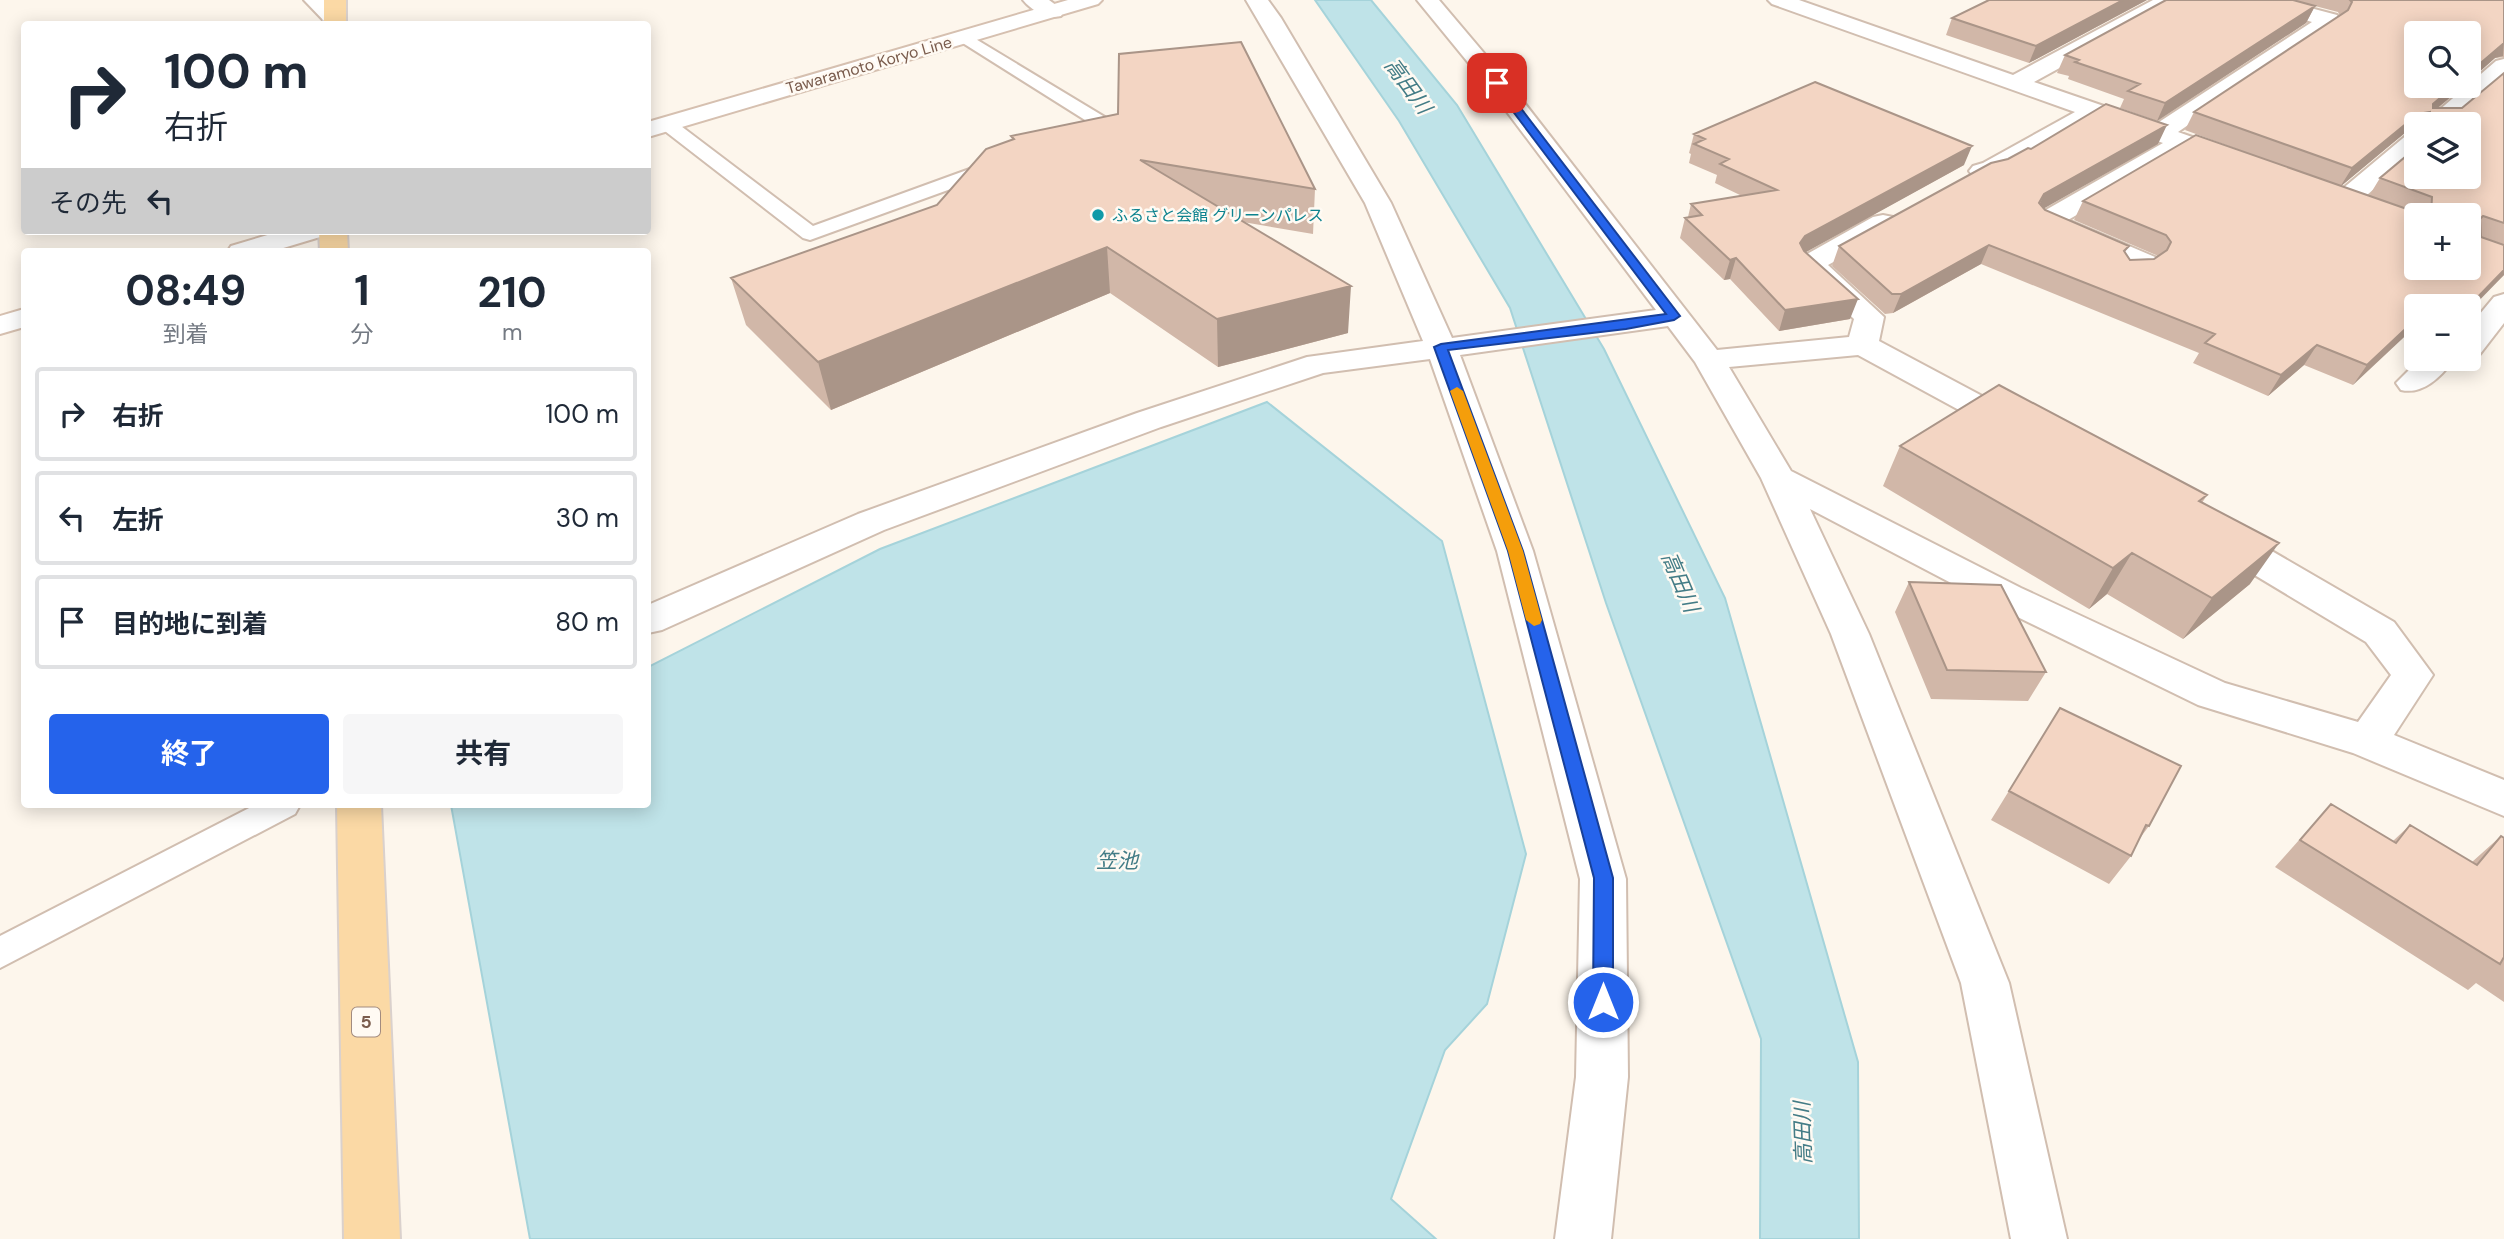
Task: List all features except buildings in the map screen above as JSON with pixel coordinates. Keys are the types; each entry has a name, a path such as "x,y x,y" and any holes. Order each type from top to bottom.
{"main road":[{"name":"5","path":"359,808 372,1239"}],"street":[{"path":"315,0 335,15"},
{"name":"Tawaramoto Koryo Line","path":"657,127 964,37 1044,6 1091,0"},
{"path":"1256,0 1270,18 1378,203 1450,346 1515,551 1604,878 1602,1077 1583,1239"},
{"path":"1428,0 1513,103 1709,360 1779,478 1850,634 1985,983 2039,1239"},
{"path":"1779,0 2258,169"},
{"path":"2017,82 2169,0"},
{"path":"2131,271 2145,263 2047,221 2172,137 2329,19 2256,0"},
{"path":"2449,112 2504,66"},
{"path":"1962,179 1990,170 2096,110"},
{"path":"2319,192 2356,205 2404,153"},
{"path":"1863,345 1869,317 1810,264 1904,212"},
{"path":"254,248 297,235"},
{"path":"2481,331 2504,303"},
{"path":"651,619 871,522 1149,420 1318,364 1626,325 1674,316"},
{"path":"0,325 21,319"},
{"path":"1709,360 1863,345 2042,441"},
{"path":"2412,383 2425,371"},
{"path":"1779,478 2008,597 2212,694 2367,741 2504,799"},
{"path":"2197,525 2380,632 2413,675 2367,741"}],"lane":[{"path":"964,37 1107,126 1068,140"},
{"path":"657,127 810,233 1016,159"},
{"path":"0,953 278,808"}],"water":[{"name":"高田川","path":"1315,0 1371,0 1457,105 1604,349 1725,598 1858,1062 1859,1239 1760,1239 1761,1039 1606,603 1510,308 1399,121"},
{"name":"笠池","path":"1267,402 1442,541 1526,854 1487,1004 1445,1050 1391,1199 1436,1239 530,1239 452,808 651,808 651,665 880,549"}],"slow traffic":[{"path":"1457,391 1515,551 1534,620"}],"place":[{"name":"ふるさと会館 グリーンパレス","path":"1098,215"}],"route":[{"path":"1497,83 1674,316 1626,325 1441,347 1515,551 1604,878 1603,1002"}]}
